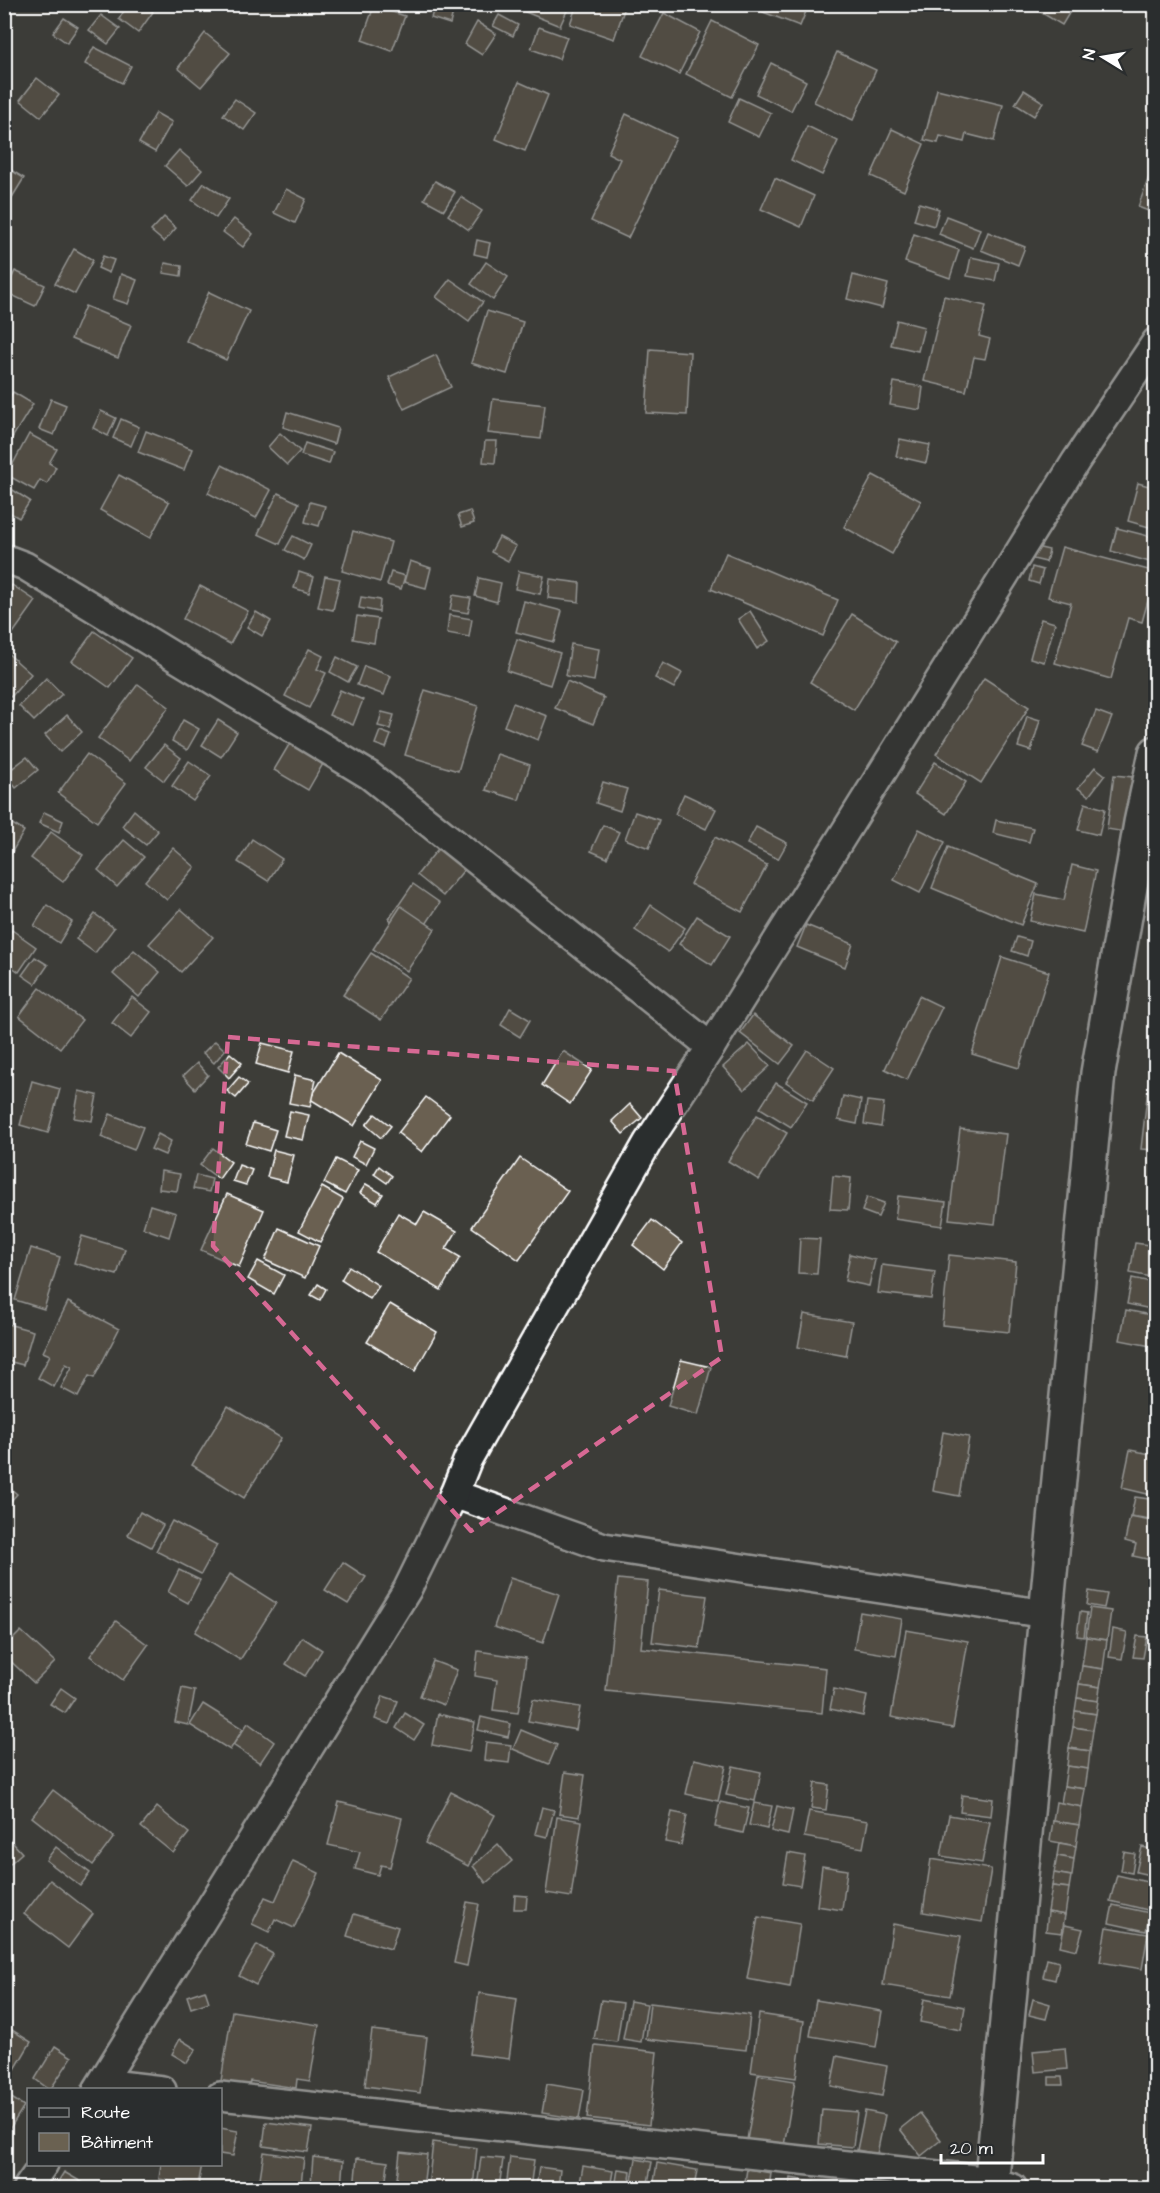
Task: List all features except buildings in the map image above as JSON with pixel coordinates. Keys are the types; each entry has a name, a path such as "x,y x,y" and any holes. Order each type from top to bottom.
{"main road":[{"path":"999,2186 1046,1614 1098,1073 1155,753"}],"street":[{"path":"131,2088 100,2086 408,1590 468,1459 648,1142 711,1047 1076,461 1155,342"},
{"path":"4,558 25,566 369,775 711,1047"},
{"path":"453,1494 604,1547 1046,1614"},
{"path":"222,2096 999,2186"},
{"path":"27,2188 43,2166"}],"highlighted area":[{"path":"228,1037 674,1071 722,1357 471,1531 213,1246"}]}
